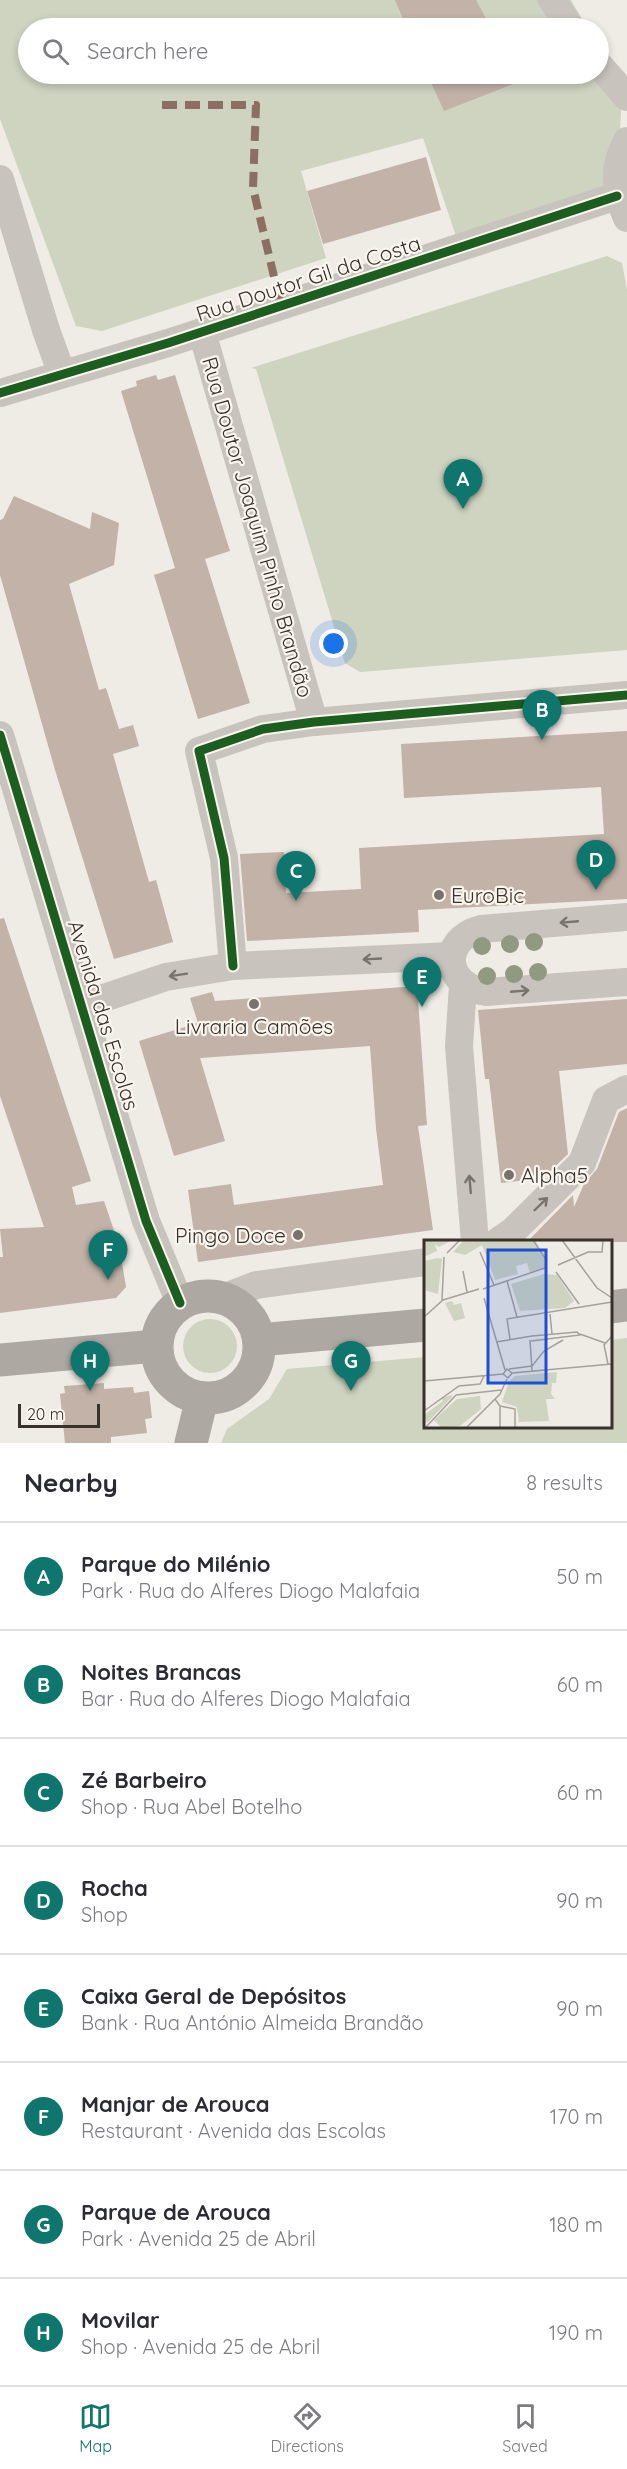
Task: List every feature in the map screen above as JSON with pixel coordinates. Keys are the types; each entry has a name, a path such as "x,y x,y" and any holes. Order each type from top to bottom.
{"main road":[{"path":"208,1295 223,1298 247,1314 259,1340 258,1355 253,1370 245,1382 232,1392 218,1397 202,1398 188,1394 174,1386 161,1368 156,1346 163,1321 180,1303 208,1295"},
{"path":"612,1306 627,1305"},
{"path":"259,1340 424,1325"},
{"path":"0,1360 156,1346"},
{"path":"190,1443 202,1398"}],"street":[{"path":"552,0 564,18"},
{"path":"609,77 627,98"},
{"path":"622,207 615,175 620,154 627,141"},
{"path":"0,178 46,330 62,374"},
{"name":"Rua Doutor Gil da Costa","path":"3,396 62,374 622,207"},
{"name":"Rua Doutor Joaquim Pinho Brandão","path":"202,332 314,722"},
{"path":"233,966 224,858 199,751 263,729 314,722 627,695"},
{"name":"Avenida das Escolas","path":"0,735 146,1221 180,1303"},
{"path":"627,917 481,929 468,933 457,942 452,956 454,974 463,985 471,990 503,993 627,982"},
{"path":"82,1005 166,977 233,966 452,956"},
{"path":"463,985 459,1046 475,1240"},
{"path":"499,1240 513,1231 582,1163 606,1100 627,1089"},
{"path":"223,1298 256,1284 424,1262"}],"green space":[{"path":"0,0 571,0 581,18 18,18 18,84 609,84 609,67 622,91 617,196 460,248 423,138 301,171 326,258 102,331 76,326 0,119"},
{"path":"607,256 622,263 627,290 627,650 360,672 345,663 256,369 251,368"},
{"path":"205,1319 215,1319 225,1323 233,1331 237,1346 233,1361 225,1369 215,1373 205,1373 195,1369 187,1361 183,1351 183,1341 187,1331 195,1323"},
{"path":"627,1338 627,1443 221,1443 227,1429 269,1399 287,1369 424,1357 424,1428 612,1428 612,1340"}],"building":[{"path":"395,0 476,0 486,18 403,18"},
{"path":"432,84 513,84 444,111"},
{"path":"426,157 441,210 323,244 307,191"},
{"path":"156,375 158,380 175,375 230,551 205,559 250,703 198,719 154,575 175,568 121,391 137,386 136,381"},
{"path":"14,496 90,529 92,512 119,523 114,565 69,584 99,690 106,688 119,729 133,725 139,746 113,754 149,882 156,880 173,942 114,959 55,770 0,575 0,520 3,519"},
{"path":"627,731 627,899 418,910 419,932 247,941 240,854 284,852 286,893 361,889 359,848 604,834 601,787 404,798 401,744"},
{"path":"4,918 91,1181 72,1187 76,1205 104,1201 119,1245 126,1287 116,1298 0,1313 0,1257 3,1257 0,1229 44,1227 0,1096 0,919"},
{"path":"417,986 427,1125 418,1126 433,1230 198,1262 188,1190 231,1184 234,1205 383,1185 370,1046 200,1058 225,1141 174,1156 139,1041 198,1023 190,998 212,992 215,1001"},
{"path":"627,999 627,1064 559,1071 568,1154 543,1178 501,1183 489,1079 485,1079 478,1010"},
{"path":"627,1108 627,1242 529,1240 573,1195 574,1207 584,1184 597,1169 619,1112"},
{"path":"104,1383 104,1389 133,1387 134,1393 149,1391 152,1418 145,1419 147,1433 111,1437 111,1443 65,1443 60,1394 65,1393 64,1386"}],"marked path":[{"path":"162,105 256,105 253,188 281,306"}],"cycle path":[{"path":"0,393 168,343 617,196"},
{"path":"233,966 224,858 199,751 263,729 314,722 627,695"},
{"path":"0,735 146,1221 180,1303"}],"place":[{"name":"Parque do Milénio","path":"463,509"},
{"name":"Noites Brancas","path":"542,740"},
{"name":"Rocha","path":"596,890"},
{"name":"EuroBic","path":"439,895"},
{"name":"Zé Barbeiro","path":"296,901"},
{"name":"Livraria Camões","path":"254,1004"},
{"name":"Caixa Geral de Depósitos","path":"422,1007"},
{"name":"Alpha5","path":"509,1175"},
{"name":"Pingo Doce","path":"298,1235"},
{"name":"Manjar de Arouca","path":"108,1280"},
{"name":"Movilar","path":"90,1391"},
{"name":"Parque de Arouca","path":"351,1391"}]}
